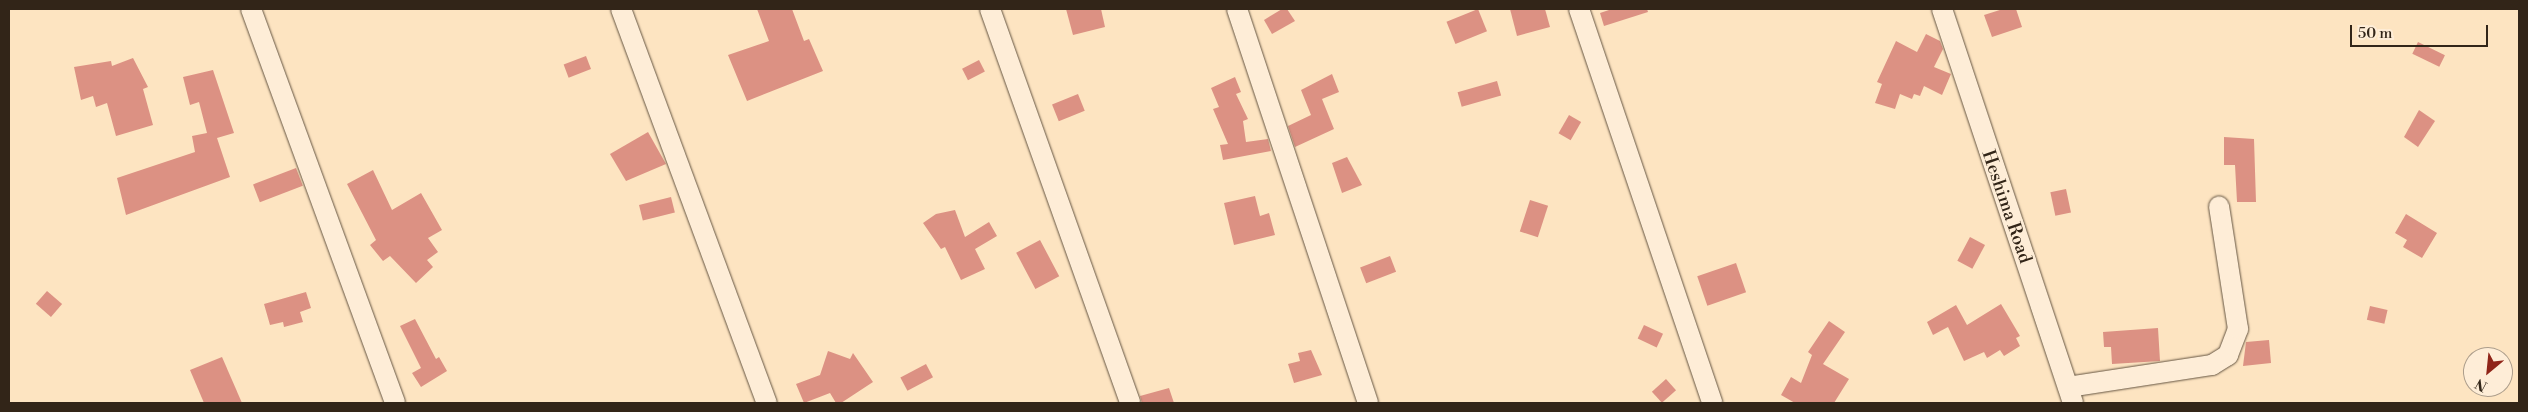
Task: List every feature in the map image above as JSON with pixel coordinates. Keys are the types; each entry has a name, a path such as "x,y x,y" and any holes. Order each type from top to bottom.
{"street":[{"path":"251,9 395,403"},
{"path":"622,9 767,403"},
{"path":"990,9 1130,403"},
{"path":"1237,9 1368,403"},
{"path":"1579,9 1712,403"},
{"name":"Heshima Road","path":"1942,9 2071,395"},
{"path":"2071,395 2212,365 2228,355 2238,329 2219,206"}],"building":[{"path":"757,9 792,9 804,41 809,39 823,71 747,101 728,55 769,41"},
{"path":"1066,9 1101,9 1105,27 1073,35"},
{"path":"1282,9 1287,9 1295,21 1272,34 1264,20"},
{"path":"1478,9 1487,31 1455,44 1446,22"},
{"path":"1510,9 1545,9 1550,27 1517,36"},
{"path":"1612,9 1647,9 1648,12 1604,26 1600,13"},
{"path":"2003,9 2016,9 2022,27 1992,37 1984,15"},
{"path":"1926,34 1940,41 1943,49 1934,67 1951,74 1942,95 1924,86 1920,96 1914,94 1912,99 1900,94 1895,109 1875,103 1882,84 1877,82 1896,41 1917,52"},
{"path":"2418,42 2445,55 2439,67 2412,54"},
{"path":"586,56 591,69 569,78 564,65"},
{"path":"133,58 148,87 143,89 153,125 116,136 107,103 96,107 93,96 81,100 74,67 111,61 112,66"},
{"path":"979,60 985,72 968,80 962,69"},
{"path":"213,70 234,133 217,138 230,177 126,215 117,178 195,152 192,136 207,133 199,102 190,105 183,77"},
{"path":"1332,74 1339,92 1322,99 1334,129 1295,147 1288,126 1311,115 1301,90"},
{"path":"1235,77 1241,92 1236,94 1248,119 1243,121 1246,142 1268,139 1271,151 1223,160 1220,145 1228,144 1213,109 1219,107 1211,88"},
{"path":"1497,81 1501,95 1462,107 1458,92"},
{"path":"1078,94 1085,111 1059,121 1052,104"},
{"path":"2419,110 2435,121 2418,147 2404,137"},
{"path":"1569,115 1581,122 1571,140 1558,133"},
{"path":"648,132 666,164 626,181 610,154"},
{"path":"2224,137 2254,139 2256,202 2237,202 2235,165 2224,165"},
{"path":"1347,157 1362,185 1342,193 1332,163"},
{"path":"296,168 303,186 260,202 253,184"},
{"path":"373,170 392,210 421,193 442,230 428,238 438,252 427,260 433,267 416,283 390,256 383,261 370,245 376,240 347,184"},
{"path":"2066,189 2071,212 2055,216 2050,192"},
{"path":"1255,196 1260,216 1269,213 1275,235 1234,245 1224,203"},
{"path":"671,197 675,213 643,221 639,205"},
{"path":"1530,200 1548,206 1538,237 1520,231"},
{"path":"955,210 965,237 989,222 997,236 975,249 985,269 961,280 945,247 941,249 923,223 936,214"},
{"path":"2406,214 2437,233 2422,258 2403,247 2407,240 2395,233"},
{"path":"1970,237 1985,245 1972,269 1957,261"},
{"path":"1040,240 1059,276 1035,289 1016,253"},
{"path":"1390,256 1396,272 1366,283 1360,267"},
{"path":"1736,263 1746,292 1707,306 1697,276"},
{"path":"47,291 62,304 51,317 36,304"},
{"path":"306,292 311,308 300,312 303,322 284,327 283,322 270,325 264,304"},
{"path":"2001,304 2020,336 2016,338 2020,346 2004,356 2000,350 1987,358 1984,352 1964,361 1948,327 1933,335 1927,322 1956,305 1967,325"},
{"path":"2370,306 2388,310 2384,324 2367,320"},
{"path":"415,319 436,359 439,357 447,371 421,387 412,373 421,368 400,326"},
{"path":"1829,321 1845,332 1823,364 1849,379 1834,403 1795,403 1781,395 1791,377 1801,383 1812,355 1808,352"},
{"path":"1644,325 1663,334 1657,347 1638,339"},
{"path":"2158,328 2160,361 2112,364 2111,347 2104,347 2103,332"},
{"path":"2269,340 2271,363 2243,366 2246,342"},
{"path":"1311,350 1322,375 1294,383 1288,364 1300,361 1298,353"},
{"path":"828,351 850,359 853,353 873,382 841,403 836,403 830,393 804,403 796,384 820,375"},
{"path":"222,357 242,403 204,403 190,370"},
{"path":"926,364 933,377 907,391 900,378"},
{"path":"1666,379 1676,390 1662,403 1652,392"},
{"path":"1169,388 1174,403 1142,403 1140,396"}]}
